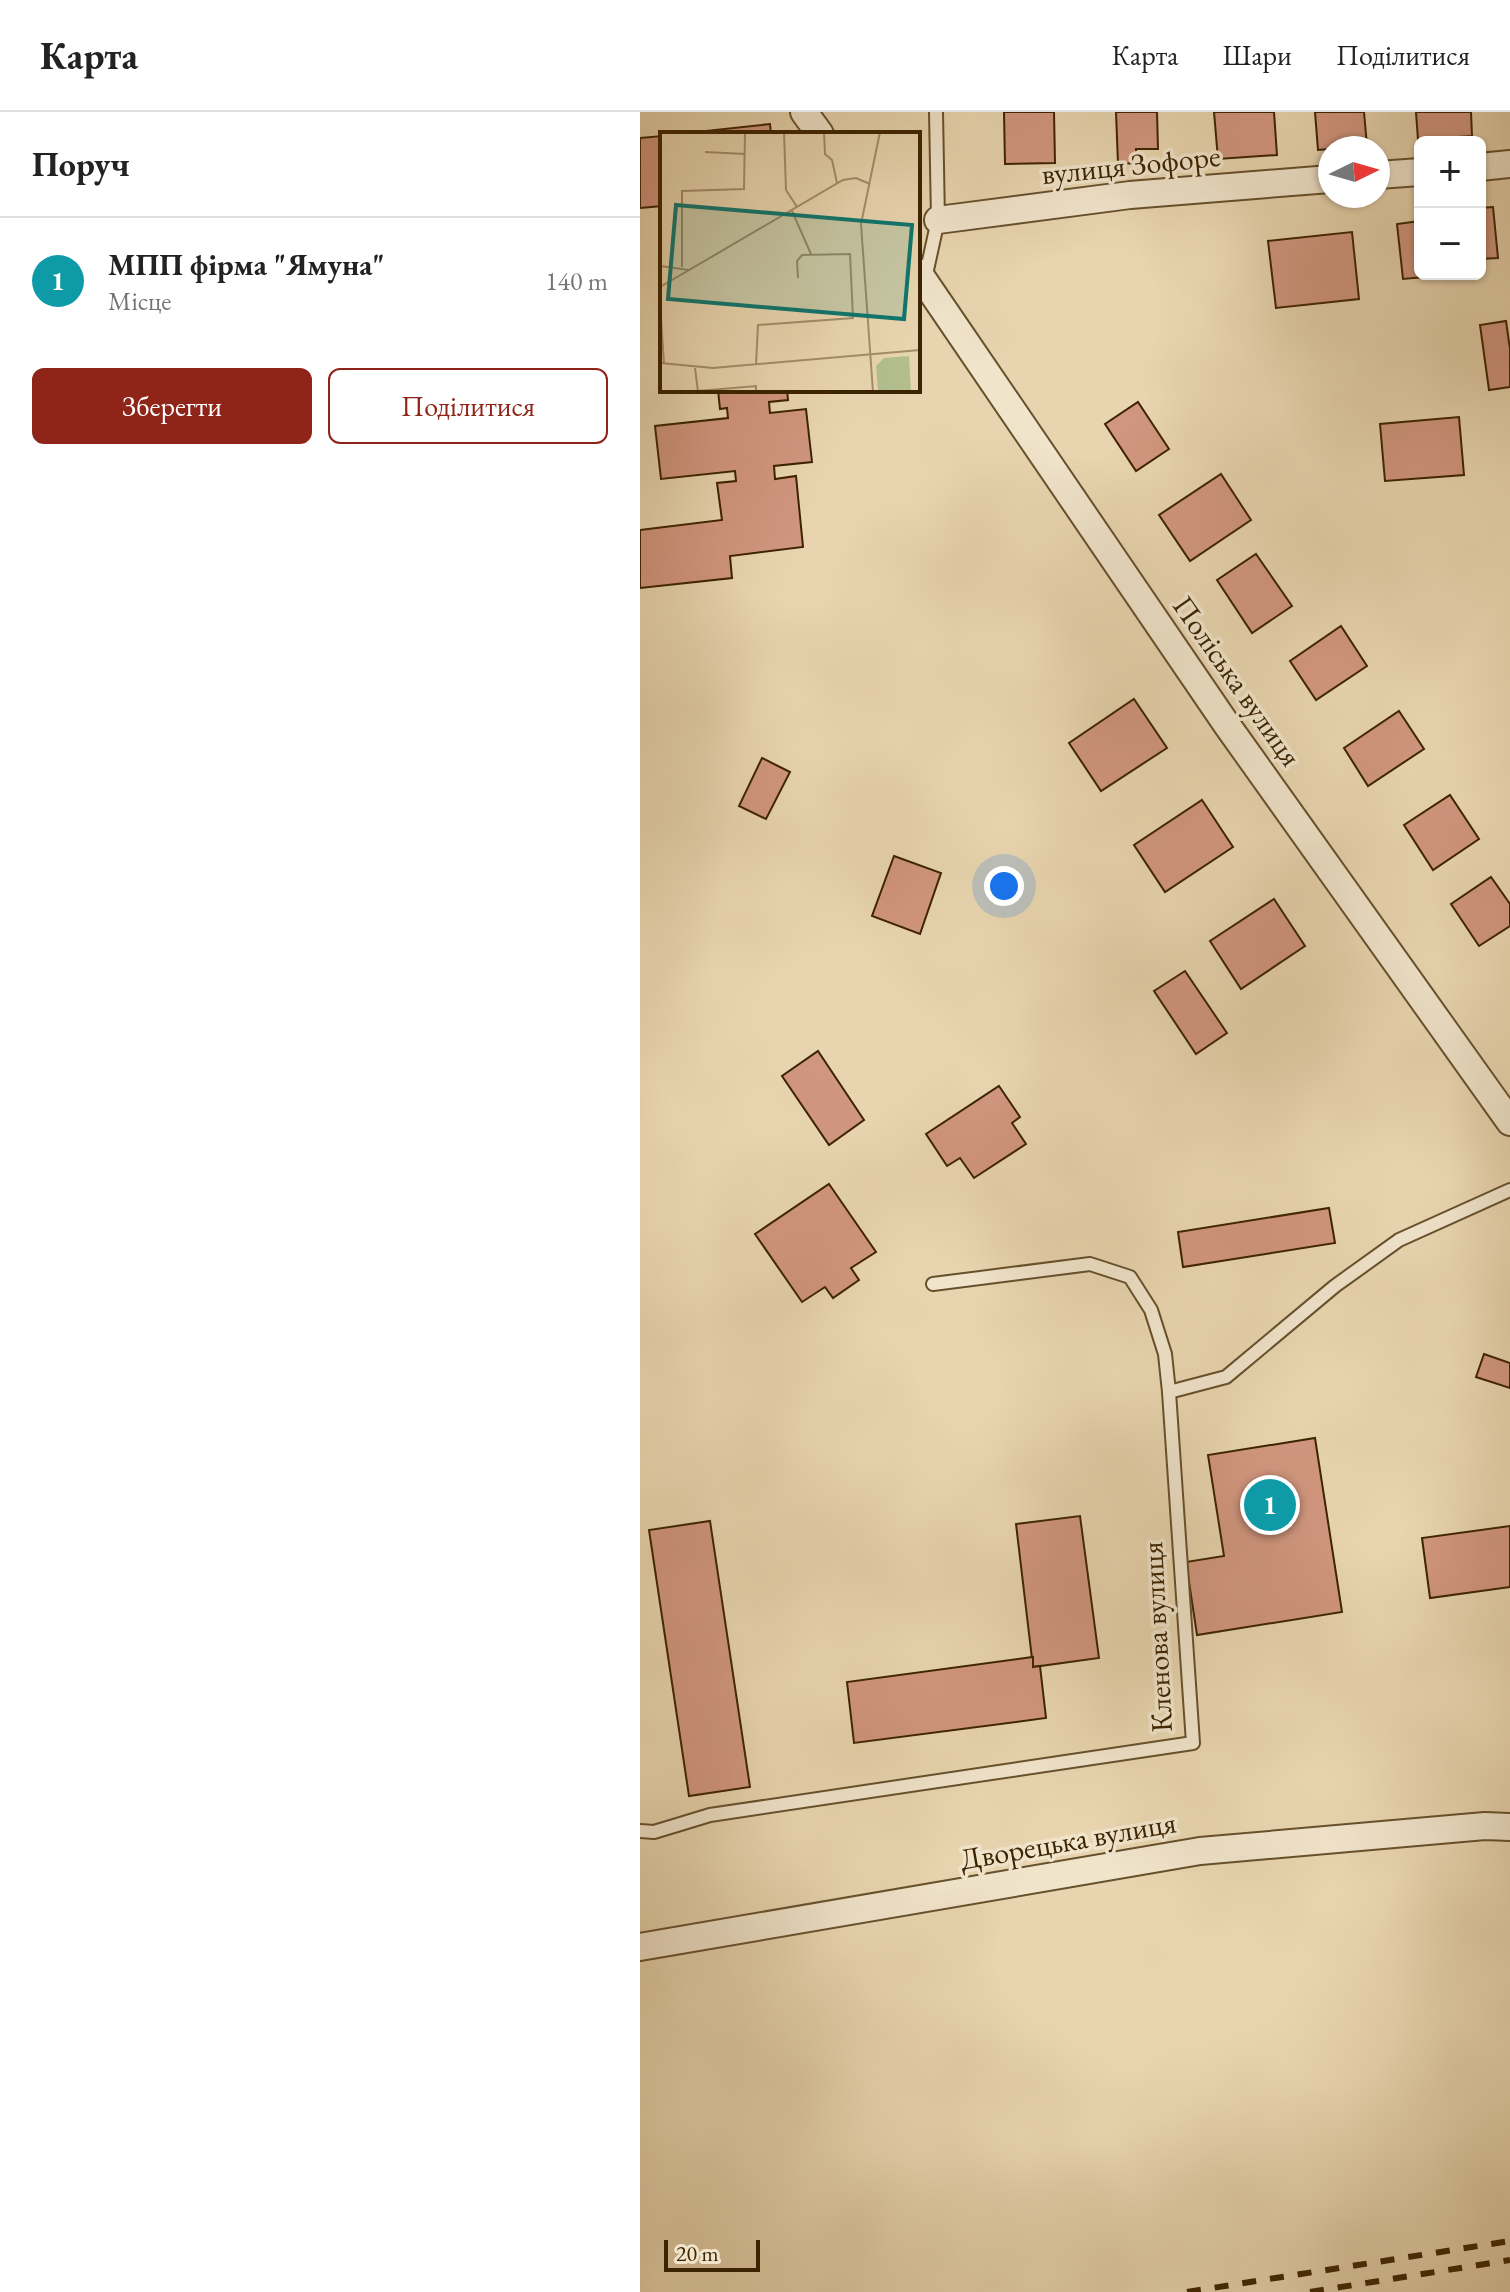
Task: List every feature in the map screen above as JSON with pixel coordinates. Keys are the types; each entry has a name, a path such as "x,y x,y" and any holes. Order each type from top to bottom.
{"street":[{"path":"804,112 819,132"},
{"path":"1486,166 1510,164"},
{"path":"1390,174 1414,172"},
{"name":"вулиця Зофоре","path":"938,220 1130,195 1318,180"},
{"name":"Поліська вулиця","path":"921,277 1227,725 1510,1122"},
{"name":"Дворецька вулиця","path":"640,1947 1200,1851 1485,1826 1510,1827"}],"lane":[{"path":"921,277 938,220 936,112"},
{"path":"1169,1392 1226,1377 1335,1286 1399,1240 1510,1190"},
{"name":"Кленова вулиця","path":"640,1831 654,1832 710,1815 1193,1743 1169,1392 1165,1354 1151,1310 1130,1277 1090,1264 933,1284"}],"building":[{"path":"1004,112 1054,112 1055,163 1005,164"},
{"path":"1116,112 1157,112 1158,149 1136,149 1136,163 1118,164"},
{"path":"1214,112 1274,112 1277,155 1218,159"},
{"path":"1315,112 1364,112 1366,136 1318,136 1318,150"},
{"path":"1416,112 1471,112 1472,136 1418,136"},
{"path":"770,124 771,132 696,132"},
{"path":"660,136 660,206 640,208 640,138"},
{"path":"1493,207 1498,258 1486,259 1486,208"},
{"path":"1414,222 1414,278 1403,279 1397,224"},
{"path":"1352,232 1359,299 1276,308 1268,241"},
{"path":"1506,321 1510,387 1489,390 1480,325"},
{"path":"718,392 787,392 788,400 769,402 770,413 806,409 812,462 774,466 775,479 796,476 803,547 730,556 732,578 640,588 640,530 722,520 717,483 736,481 735,471 661,479 655,426 728,418 727,408 720,409"},
{"path":"1138,402 1169,449 1136,471 1105,424"},
{"path":"1459,417 1464,475 1385,481 1380,424"},
{"path":"1221,474 1251,520 1190,561 1159,515"},
{"path":"1256,554 1292,606 1252,633 1217,580"},
{"path":"1341,626 1367,666 1316,700 1290,661"},
{"path":"1134,699 1167,748 1101,791 1069,743"},
{"path":"1399,711 1424,749 1368,786 1344,748"},
{"path":"762,758 790,772 766,819 739,806"},
{"path":"1450,795 1479,839 1433,870 1404,825"},
{"path":"1202,800 1233,847 1165,892 1134,845"},
{"path":"894,856 941,873 920,934 872,916"},
{"path":"1491,877 1510,904 1510,926 1479,946 1451,904"},
{"path":"1274,899 1305,946 1241,989 1210,941"},
{"path":"1185,971 1227,1033 1196,1054 1154,991"},
{"path":"818,1051 864,1120 829,1145 782,1076"},
{"path":"999,1086 1020,1117 1012,1123 1026,1144 974,1178 960,1158 947,1166 926,1134"},
{"path":"829,1184 876,1252 851,1268 859,1280 833,1298 825,1287 802,1302 755,1234"},
{"path":"1329,1208 1335,1243 1183,1267 1178,1232"},
{"path":"1484,1354 1510,1363 1510,1388 1476,1377"},
{"path":"1315,1438 1342,1612 1197,1635 1186,1562 1224,1556 1208,1455"},
{"path":"1080,1516 1099,1658 1033,1667 1016,1524"},
{"path":"710,1521 750,1787 689,1796 649,1530"},
{"path":"1510,1526 1510,1587 1430,1598 1422,1538"},
{"path":"1033,1657 1033,1667 1040,1666 1046,1718 854,1743 847,1682"}],"railway":[{"path":"1187,2292 1510,2241"},
{"path":"1310,2292 1510,2260"}],"place":[{"name":"МПП фірма \"Ямуна\"","path":"1270,1505"}]}
